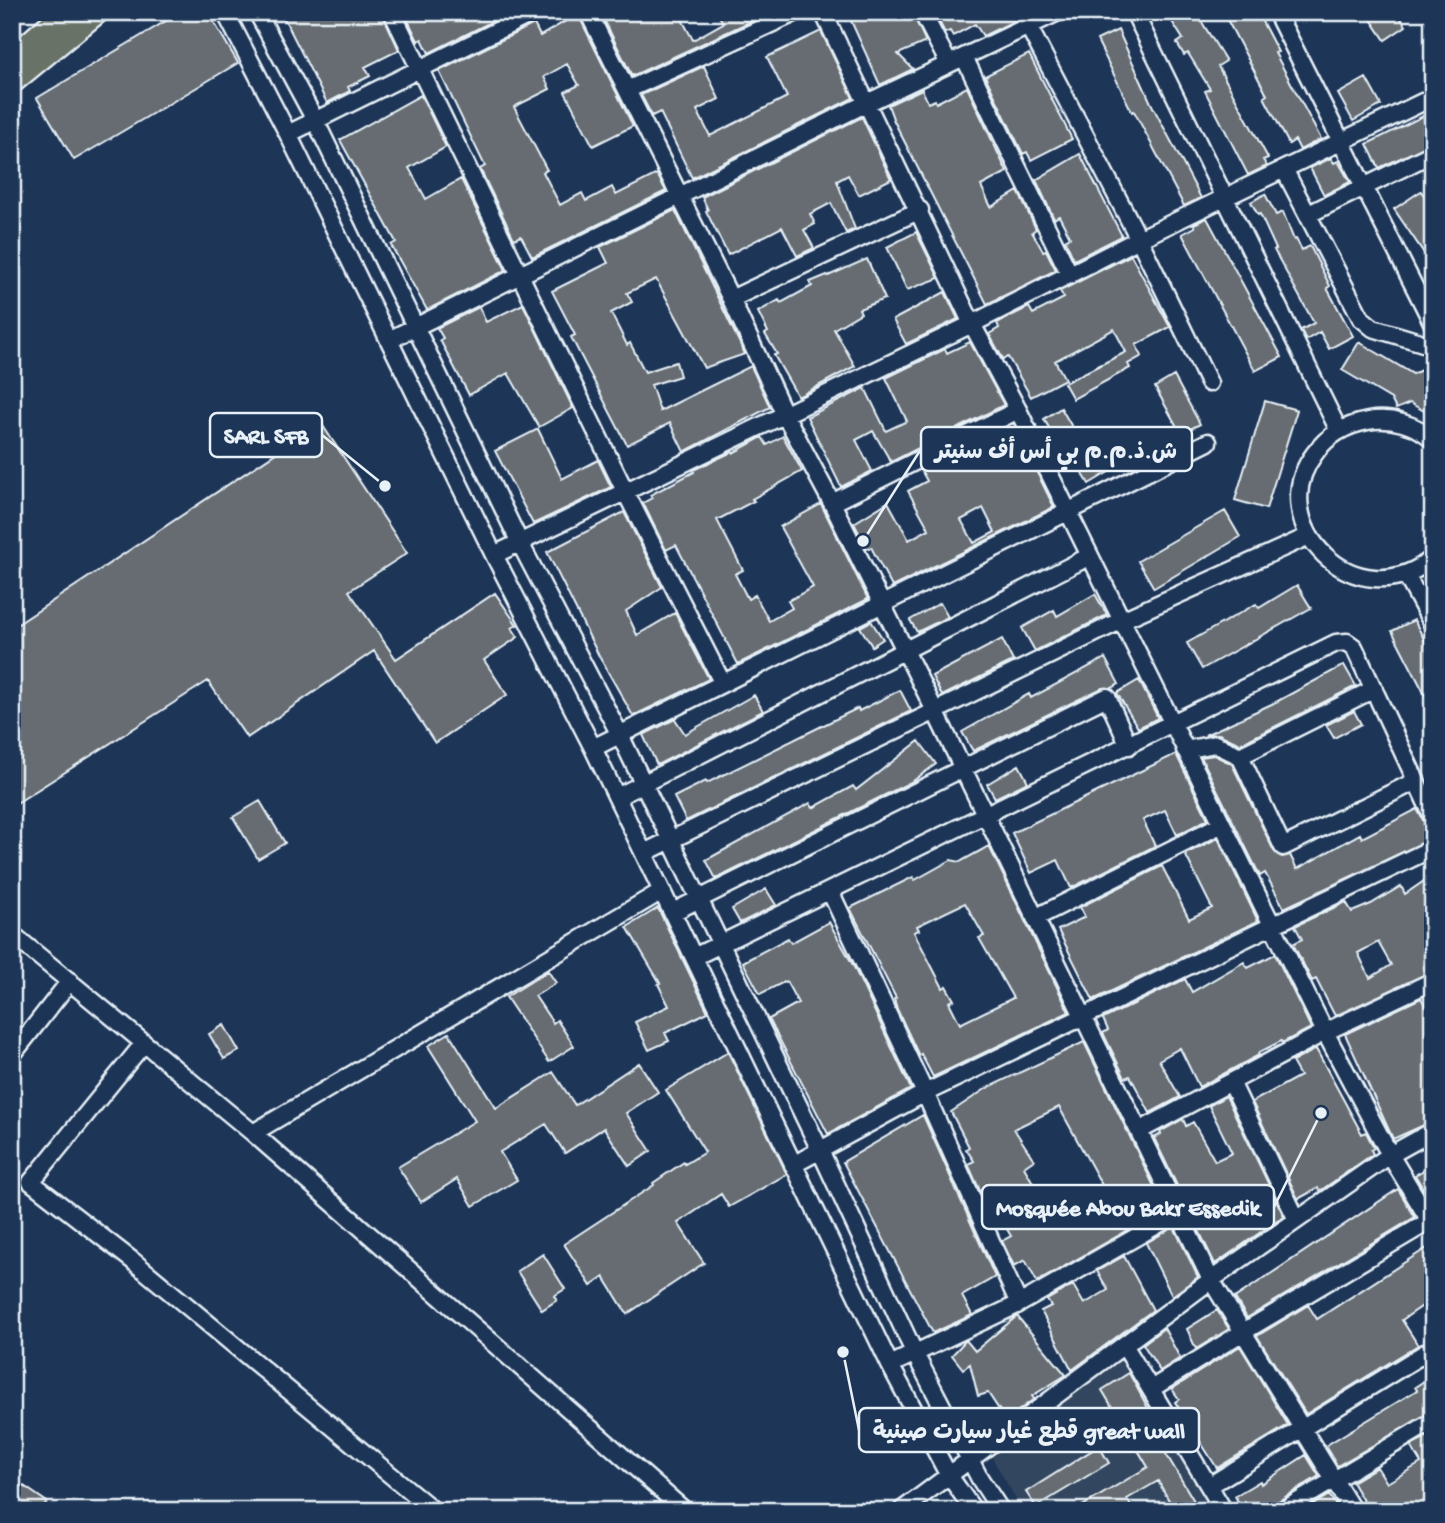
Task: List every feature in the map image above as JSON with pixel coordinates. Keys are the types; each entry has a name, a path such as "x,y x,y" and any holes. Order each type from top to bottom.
{"highway":[{"path":"12,59 66,12"},
{"path":"12,81 96,12"}],"street":[{"path":"225,12 288,134 494,555 593,748 890,1365 948,1474 974,1511"},
{"path":"257,12 315,120 520,543 620,734 915,1354 970,1459 1001,1511"},
{"path":"393,12 625,491 722,682"},
{"path":"288,134 535,12"},
{"path":"588,12 731,299 784,413 832,503 964,770 1211,1280 1353,1511"},
{"path":"627,90 797,12"},
{"path":"823,12 920,210 972,324 1018,410 1325,1032 1390,1155 1432,1222 1151,1389"},
{"path":"922,12 949,64"},
{"path":"389,340 964,57 1024,19 1058,12"},
{"path":"1134,12 1339,430"},
{"path":"1276,12 1339,142 1365,186 1433,324"},
{"path":"1024,19 1139,239 1209,383"},
{"path":"964,57 1070,275"},
{"path":"494,555 1433,97"},
{"path":"1309,214 1433,153"},
{"path":"1284,169 1361,318 1373,328 1433,346"},
{"path":"731,299 920,210"},
{"path":"832,503 1018,410"},
{"path":"1433,440 1412,426 1394,421 1375,419 1339,430 1323,443 1311,459 1303,477 1300,497 1302,517 1309,536 1334,564 1350,573 1369,578 1406,575 1433,558"},
{"path":"593,748 1209,442"},
{"path":"644,853 1122,620 1309,536"},
{"path":"617,797 1090,556"},
{"path":"1406,575 1433,625"},
{"path":"694,957 1336,643 1347,642 1354,647 1433,817"},
{"path":"1240,756 1374,690"},
{"path":"673,912 1107,697 1129,746"},
{"path":"1185,750 1215,744 1240,756 1283,847 1416,781"},
{"path":"1035,918 1222,824"},
{"path":"793,1165 925,1093 1433,848"},
{"path":"253,1133 662,891"},
{"path":"831,891 1019,1304"},
{"path":"12,934 253,1133 685,1511"},
{"path":"12,1055 70,981"},
{"path":"1139,1131 1325,1032 1429,983 1433,1001"},
{"path":"145,1043 31,1182 134,1261 434,1511"},
{"path":"1231,1082 1297,1220"},
{"path":"901,1511 1211,1280 1390,1155 1433,1131"},
{"path":"890,1365 1019,1304 1178,1213"},
{"path":"1124,1345 1224,1511"},
{"path":"1209,1486 1433,1348"},
{"path":"1282,1511 1433,1421"}],"shaded area":[{"path":"1123,1359 1216,1511 1023,1511 991,1456"}],"building":[{"path":"181,12 208,12 238,63 74,160 37,98"},
{"path":"281,12 382,12 399,50 365,67 370,76 348,87 350,91 327,103"},
{"path":"404,12 511,12 429,53 422,39 418,41"},
{"path":"600,12 678,12 693,40 723,23 717,12 771,12 632,76"},
{"path":"847,12 912,12 926,42 898,54 913,69 880,85"},
{"path":"934,12 1011,12 1014,21 983,36 975,24 953,36 950,31 945,33"},
{"path":"1166,12 1194,12 1198,16 1226,61 1218,66 1268,158 1263,160 1267,166 1248,175 1205,91 1210,89 1188,53 1184,55 1177,43 1183,39"},
{"path":"1223,12 1257,12 1278,52 1275,53 1321,139 1300,150 1295,140 1289,144 1264,97 1267,95"},
{"path":"1366,12 1397,12 1406,26 1385,40"},
{"path":"578,14 633,126 593,146 565,92 579,85 567,64 544,77 550,89 514,107 547,170 543,172 560,205 582,193 586,201 612,187 616,195 657,174 666,191 532,257 521,236 514,239 480,169 485,166 439,71 534,24 540,36"},
{"path":"1118,30 1151,103 1201,198 1184,206 1134,111 1132,112 1097,40"},
{"path":"821,31 853,98 692,178 660,112 652,116 641,95 704,66 719,99 697,110 710,136 787,97 767,57"},
{"path":"1029,54 1072,139 1031,160 1027,152 1023,154 985,76"},
{"path":"1366,78 1381,105 1353,121 1338,94"},
{"path":"967,87 1007,172 981,186 991,207 1018,191 1036,229 1032,232 1043,251 1046,250 1056,270 987,304 888,105 922,89 928,103 935,100 936,103"},
{"path":"421,95 446,147 409,168 426,199 461,179 506,270 427,310 391,245 396,242 340,140"},
{"path":"1433,111 1433,143 1379,168 1367,144"},
{"path":"862,117 891,179 859,195 848,175 837,181 855,229 846,233 831,203 810,214 815,224 804,230 814,248 797,256 782,227 728,255 702,197"},
{"path":"1080,154 1122,236 1074,260 1065,240 1070,237 1059,216 1054,219 1036,180"},
{"path":"1331,158 1334,163 1338,161 1350,182 1324,195 1310,168"},
{"path":"1421,191 1433,208 1433,247 1424,253 1394,209"},
{"path":"1265,194 1276,215 1283,212 1294,240 1296,239 1302,250 1310,246 1330,286 1327,288 1353,336 1329,349 1320,332 1306,340 1301,330 1314,323 1274,250 1276,249 1260,214 1258,215 1251,202"},
{"path":"675,210 745,354 704,368 656,279 627,293 632,302 611,313 627,345 630,343 645,372 676,362 680,376 651,385 660,411 751,366 770,407 684,452 670,423 627,445 571,337 575,335 552,291 608,263 600,247"},
{"path":"1207,218 1282,357 1255,371 1182,234"},
{"path":"916,232 939,278 907,290 887,247"},
{"path":"1131,255 1170,327 1136,345 1142,356 1128,364 1130,368 1073,399 1064,383 1126,352 1114,329 1055,361 1065,379 1031,397 1008,357 1003,359 989,334 999,328 997,323 1029,307 1033,314 1064,298 1060,291"},
{"path":"867,259 885,299 859,309 861,313 834,329 855,366 798,397 774,355 777,354 765,334 768,332 758,312 812,286 810,282"},
{"path":"945,292 958,319 906,344 893,320"},
{"path":"523,304 573,408 539,427 508,373 469,395 440,340 443,338 437,328 479,307 486,322"},
{"path":"970,342 1004,405 891,462 873,431 856,440 872,471 841,487 807,417 865,388 886,431 907,421 886,378 945,349 947,353"},
{"path":"1359,342 1413,374 1427,367 1433,370 1433,416 1410,403 1396,409 1391,399 1342,370"},
{"path":"1174,376 1200,424 1181,434 1155,387"},
{"path":"1265,401 1297,410 1266,509 1235,500"},
{"path":"1061,408 1090,458 1111,446 1122,464 1089,484 1069,451 1064,454 1044,419"},
{"path":"321,423 407,553 349,591 396,659 495,593 517,625 512,628 518,637 484,660 507,695 435,743 374,651 247,738 208,681 12,806 12,628"},
{"path":"538,429 562,479 598,460 611,487 533,524 495,451"},
{"path":"783,436 802,471 717,520 743,570 735,574 748,599 755,595 769,621 792,608 788,601 813,587 780,527 821,504 868,599 738,664 676,545 666,550 643,503 652,498 650,495 694,472 693,470 762,437 767,445"},
{"path":"988,437 995,452 1022,442 1054,507 892,587 871,547 867,549 854,523 888,502 909,540 929,529 908,491 927,481 921,470","holes":["983,508 995,532 974,543 961,520"]},
{"path":"1225,511 1240,537 1154,588 1138,561"},
{"path":"624,512 662,587 626,611 637,635 675,613 709,679 633,716 599,656 547,552"},
{"path":"1297,585 1311,608 1202,669 1187,643 1256,604 1259,608"},
{"path":"1095,594 1107,615 1035,651 1022,628 1054,610 1057,616"},
{"path":"940,603 948,617 917,632 910,620"},
{"path":"1414,620 1433,656 1433,710 1392,631"},
{"path":"871,621 883,639 872,646 860,627"},
{"path":"1002,639 1013,661 942,696 932,676"},
{"path":"1105,658 1119,684 1112,688 1102,688 973,751 962,732 1029,694 1031,698"},
{"path":"1344,665 1356,686 1240,744 1219,734 1205,735 1276,702"},
{"path":"1139,680 1158,718 1138,728 1117,693"},
{"path":"900,690 911,711 686,821 674,797"},
{"path":"754,695 763,711 657,765 643,735 675,719 685,734"},
{"path":"1354,711 1361,724 1334,738 1326,725"},
{"path":"919,741 936,764 913,781 716,879 706,860 810,803 813,808 853,786 856,790"},
{"path":"1176,754 1208,819 1177,835 1165,810 1143,820 1155,846 1071,888 1058,860 1031,873 1012,833"},
{"path":"1214,755 1232,764 1274,851 1282,857 1290,855 1297,869 1360,834 1362,838 1417,809 1433,838 1284,908 1265,873 1260,876 1201,757"},
{"path":"1019,765 1028,782 995,798 987,784"},
{"path":"260,801 285,843 258,859 233,817"},
{"path":"1218,838 1258,921 1093,1000 1058,930 1085,917 1080,907 1162,866 1189,919 1212,908 1185,854"},
{"path":"989,846 1069,1012 933,1077 921,1054 919,1056 897,1009 896,998 850,908 913,877 915,880 951,860 960,862","holes":["965,903 984,936 979,938 1013,998 960,1024 949,1002 954,1000 946,986 943,988 914,932 919,930 917,926"]},
{"path":"1433,875 1433,971 1335,1016 1316,979 1312,981 1293,944 1302,939 1295,926 1346,902 1352,912 1401,886 1405,894","holes":["1378,942 1391,965 1370,978 1358,953"]},
{"path":"766,889 776,905 740,923 732,909"},
{"path":"658,908 708,1012 665,1033 669,1041 649,1050 635,1022 669,1006 658,984 660,983 627,927"},
{"path":"829,922 853,965 911,1089 828,1134 769,1019 798,1003 786,981 760,994 743,962 788,938 791,943"},
{"path":"1275,954 1311,1028 1258,1053 1259,1055 1199,1087 1180,1048 1159,1060 1180,1097 1150,1113 1130,1076 1125,1078 1103,1033 1108,1030 1103,1019 1185,979 1192,992 1244,962 1248,968"},
{"path":"548,971 556,983 535,996 553,1023 557,1020 574,1046 549,1062 506,997"},
{"path":"1421,998 1433,1018 1433,1121 1393,1139 1345,1034"},
{"path":"224,1025 239,1051 224,1059 209,1034"},
{"path":"449,1033 496,1108 553,1072 575,1105 639,1063 658,1092 626,1113 651,1151 629,1166 604,1128 565,1153 546,1124 500,1152 517,1180 473,1206 457,1179 421,1202 398,1167 475,1121 428,1046"},
{"path":"1084,1042 1165,1209 1037,1282 1025,1260 1014,1266 1002,1241 1011,1236 998,1214 992,1218 968,1164 974,1161 966,1149 969,1147 951,1112 987,1088","holes":["1059,1107 1109,1198 1058,1227 1024,1167 1034,1160 1014,1129"]},
{"path":"1316,1049 1362,1134 1366,1132 1374,1148 1371,1150 1373,1154 1320,1191 1318,1188 1298,1199 1252,1102 1300,1076 1292,1062"},
{"path":"728,1052 787,1174 729,1207 721,1194 678,1223 704,1263 627,1314 604,1277 591,1286 564,1244 684,1162 685,1164 705,1152 666,1090"},
{"path":"1226,1096 1284,1216 1215,1264 1154,1138 1183,1119 1186,1126 1193,1122 1215,1161 1232,1153 1209,1106"},
{"path":"923,1115 995,1277 962,1296 972,1315 933,1333 843,1162"},
{"path":"1433,1165 1433,1205 1415,1175"},
{"path":"1398,1189 1415,1217 1247,1318 1236,1297"},
{"path":"1174,1227 1198,1277 1172,1296 1146,1243"},
{"path":"1433,1244 1433,1319 1424,1305 1402,1320 1418,1345 1306,1414 1257,1336 1308,1305 1317,1319"},
{"path":"543,1254 565,1289 554,1296 557,1300 542,1310 517,1271"},
{"path":"1124,1256 1153,1310 1072,1370 1041,1311 1051,1306 1047,1300 1073,1285 1084,1304 1108,1290 1097,1271"},
{"path":"1217,1310 1229,1329 1196,1349 1187,1329"},
{"path":"1017,1316 1066,1375 1032,1396 1034,1399 1006,1420 988,1393 978,1396 970,1364 963,1369 952,1355 966,1340 975,1351"},
{"path":"1164,1328 1180,1358 1160,1371 1143,1344"},
{"path":"1240,1346 1288,1425 1217,1468 1175,1402 1179,1399 1172,1389"},
{"path":"1129,1373 1166,1441 1160,1444 1200,1511 1175,1511 1158,1481 1127,1499 1134,1511 1074,1511 1148,1467 1102,1390"},
{"path":"1433,1375 1433,1411 1337,1466 1325,1446 1417,1390 1415,1387"},
{"path":"1433,1433 1433,1511 1369,1511 1352,1482 1377,1467 1387,1483 1421,1463 1411,1446"},
{"path":"1099,1446 1109,1463 1036,1507 1026,1492"},
{"path":"1306,1455 1319,1476 1277,1502 1272,1511 1243,1511 1235,1496 1260,1481 1261,1484"},
{"path":"21,1484 47,1502 41,1511 12,1511 12,1497"},
{"path":"1329,1495 1340,1511 1303,1511"}],"place":[{"name":"SARL SFB","path":"385,486"},
{"name":"ش.ذ.م.م بي أس أف سنيتر","path":"863,541"},
{"name":"Mosquée Abou Bakr Essedik","path":"1321,1113"},
{"name":"قطع غيار سيارت صينية great wall","path":"843,1352"}]}
